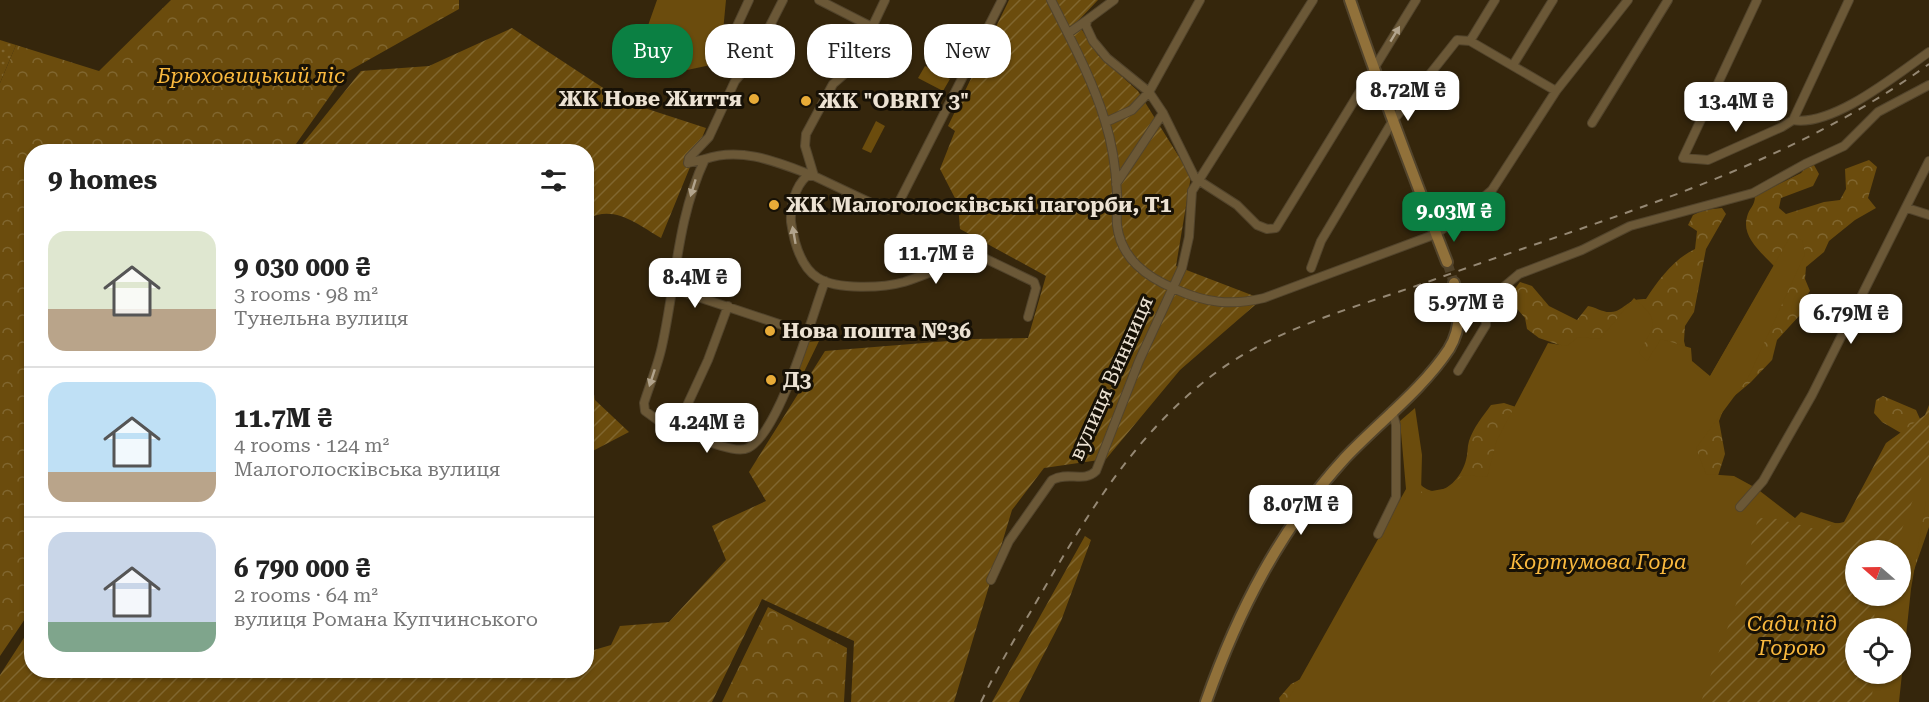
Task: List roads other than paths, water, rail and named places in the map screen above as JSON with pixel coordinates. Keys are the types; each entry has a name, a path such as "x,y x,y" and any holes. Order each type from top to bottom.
{"main road":[{"path":"1350,0 1392,122 1419,184 1447,262"},
{"path":"1206,702 1241,616 1264,567 1285,533 1345,459 1448,350 1458,326 1460,302 1454,283"}],"street":[{"path":"738,24 749,0"},
{"path":"783,0 752,61 735,81 709,137 689,158 688,163 721,153 759,156 814,176 881,209 894,207 1002,0"},
{"path":"819,0 866,24"},
{"path":"873,24 885,0"},
{"path":"1052,0 1086,67 1106,122 1116,184 1117,224 1123,246 1144,273 1172,288 1199,300 1245,303 1436,234 1492,190 1556,91 1628,0"},
{"path":"1070,33 1114,0"},
{"path":"1106,122 1132,110 1149,92 1200,0"},
{"name":"вулиця Винниця","path":"991,580 1009,541 1052,480 1062,474 1084,477 1096,471 1139,361 1185,260 1190,196 1313,0"},
{"path":"1087,21 1086,26 1093,41 1107,58 1149,92 1163,113 1198,180 1237,205 1257,225 1270,229 1276,228 1416,0"},
{"path":"1470,41 1495,0"},
{"path":"1513,65 1552,0"},
{"path":"1592,123 1668,0"},
{"path":"1757,0 1683,158 1708,160 1782,127 1792,120 1849,0"},
{"path":"1311,268 1322,241 1392,122 1457,40 1470,41 1556,91"},
{"path":"1792,120 1805,122 1833,113 1884,83 1929,52"},
{"path":"814,176 805,146 806,134 831,88 841,78"},
{"path":"1460,302 1485,299 1504,288 1519,274 1582,250 1617,231 1693,207 1737,199 1754,193 1805,164 1844,147 1878,112 1929,85"},
{"path":"1116,184 1163,113"},
{"path":"705,159 688,202 662,346 644,403 645,411 654,419 720,445 739,449 749,448 764,430 785,396 825,281"},
{"path":"1740,507 1760,486 1812,395 1929,161"},
{"path":"814,176 807,176 798,185 791,216 796,249 818,278 825,281 874,287 901,283 982,257 1034,282 1036,288 1028,317"},
{"path":"1907,208 1929,214"},
{"path":"671,288 806,333"},
{"path":"1458,371 1486,325 1485,299"},
{"path":"681,430 678,419 708,360 728,306"},
{"path":"1378,534 1396,497 1396,425 1392,411"}],"tunnel":[{"path":"1447,262 1454,283"}],"railway":[{"path":"981,702 1004,658 1095,505 1153,430 1200,385 1226,366 1253,349 1311,322 1625,213 1752,163 1872,102 1929,64"}],"place":[{"name":"ЖК Нове Життя","path":"754,99"},
{"name":"ЖК \"OBRIY 3\"","path":"806,101"},
{"name":"ЖК Малоголосківські пагорби, Т1","path":"774,205"},
{"name":"Нова пошта №36","path":"770,331"},
{"name":"Д3","path":"771,380"}],"park label":[{"name":"Брюховицький ліс","path":"251,76"},
{"name":"Кортумова Гора","path":"1598,562"},
{"name":"Сади під Горою","path":"1792,636"}]}
